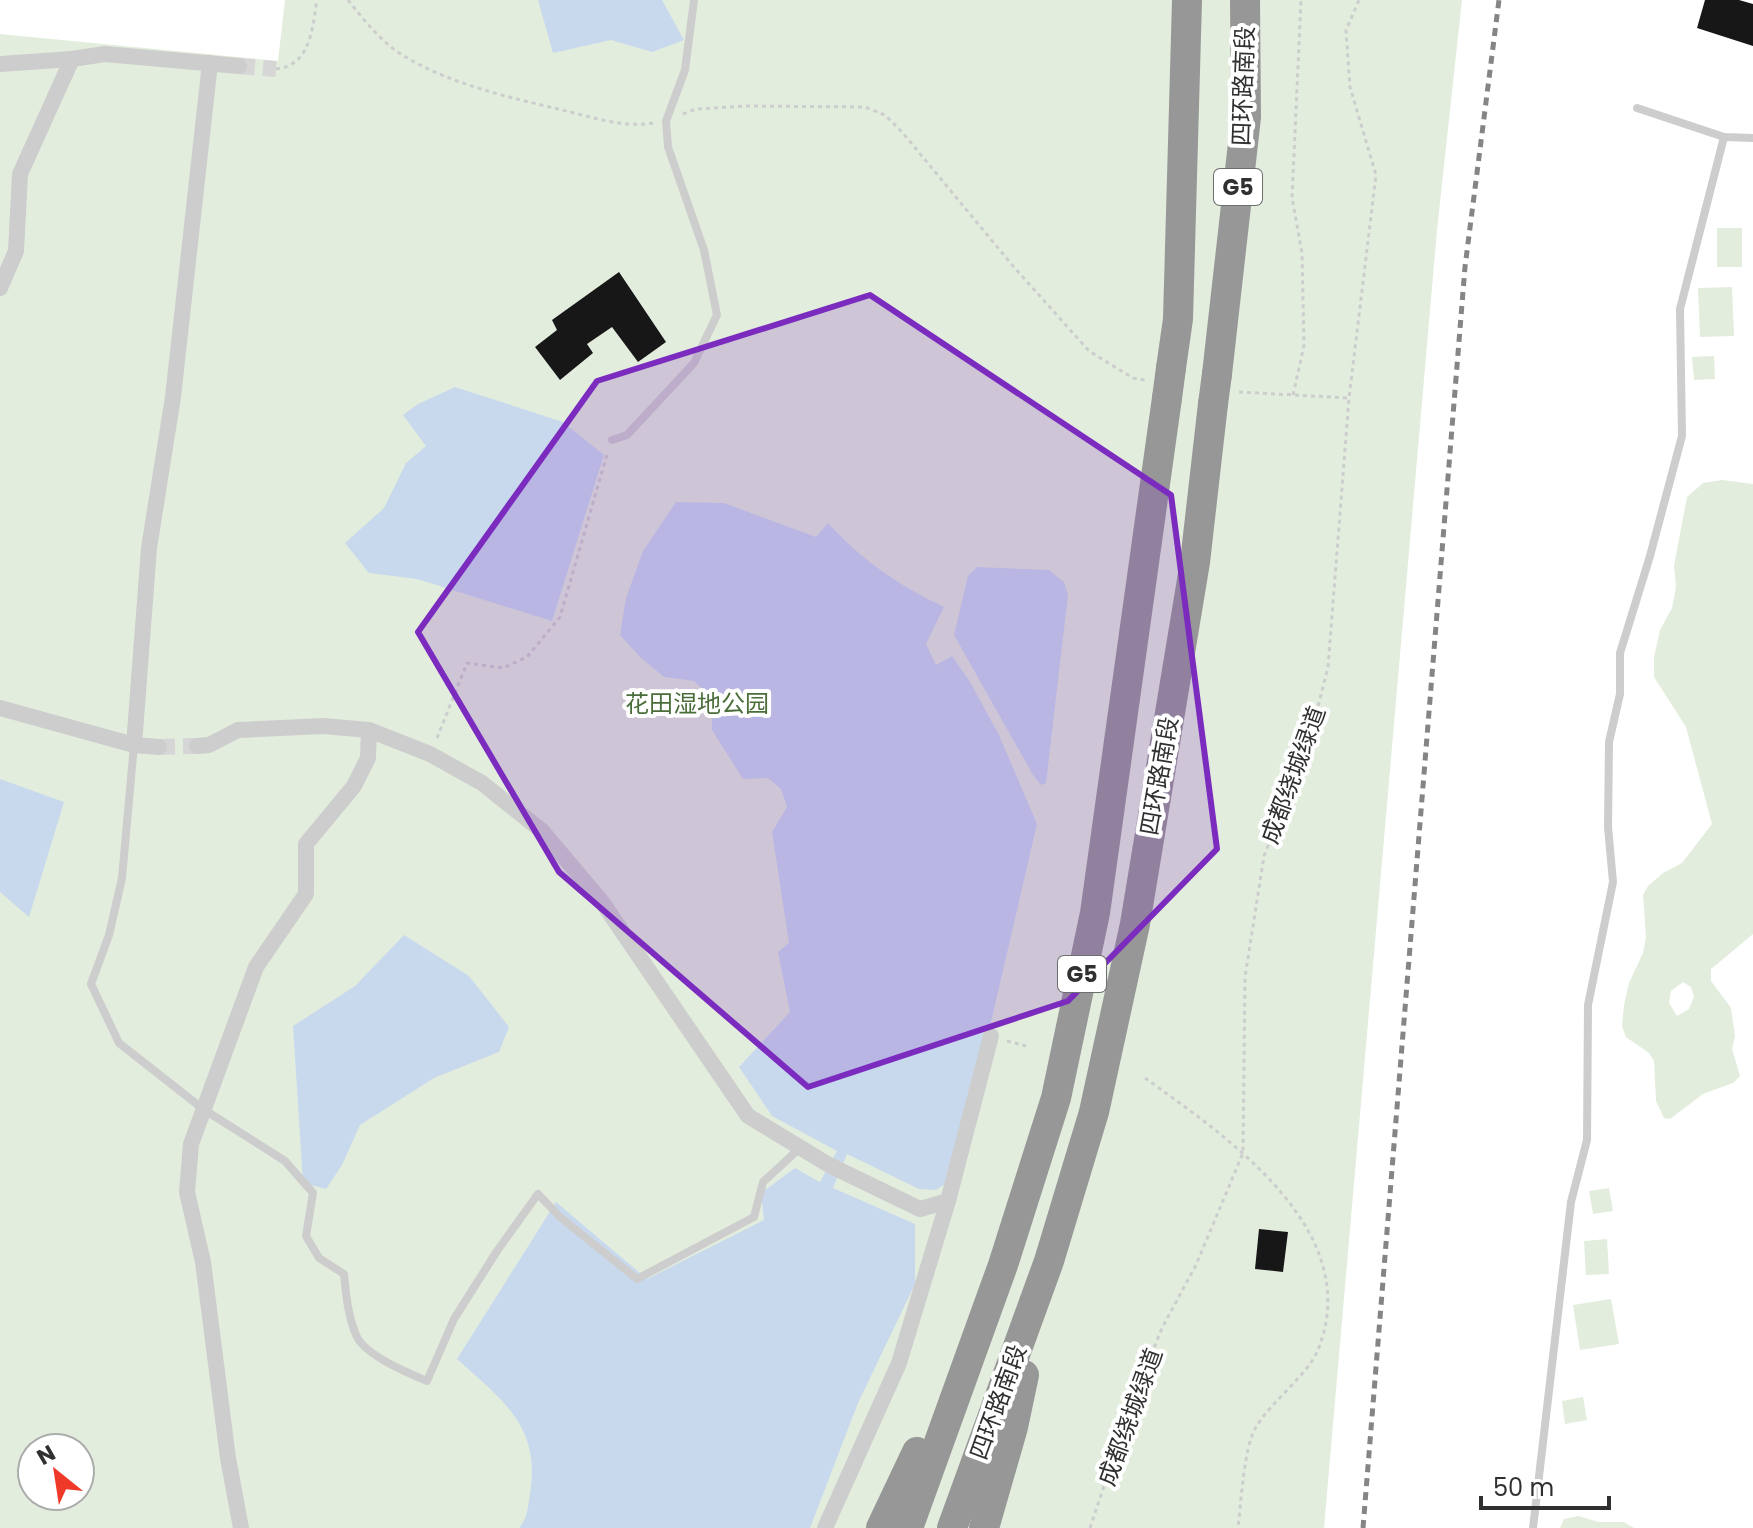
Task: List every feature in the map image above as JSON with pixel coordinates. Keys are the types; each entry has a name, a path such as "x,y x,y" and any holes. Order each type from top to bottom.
{"highway":[{"name":"四环路南段","path":"908,1528 1003,1265 1056,1098 1095,913 1161,382 1178,319 1187,0"},
{"name":"四环路南段","path":"952,1528 1049,1261 1094,1112 1135,924 1223,390 1246,117 1245,0"},
{"path":"984,1528 1013,1427 1049,1261"},
{"path":"881,1528 1003,1265"}],"street":[{"path":"0,64 105,54 239,66"},
{"path":"0,288 16,251 20,174 72,59"},
{"path":"134,745 149,548 173,397 210,63"},
{"path":"0,708 134,745 159,747"},
{"path":"197,746 209,745 238,730 323,726 369,730 430,754 482,783 542,831 602,902 748,1116 835,1168 920,1209 948,1201"},
{"path":"241,1528 224,1428 203,1262 187,1192 191,1144 256,967 306,894 306,844 354,786 368,758 369,730"},
{"path":"825,1528 899,1363 948,1201 991,1036"}],"lane":[{"path":"612,440 627,435 694,363 717,315 704,250 668,147 666,121 685,70 694,0"},
{"path":"1637,108 1724,137 1753,138"},
{"path":"1533,1528 1571,1202 1587,1140 1588,1005 1613,882 1608,827 1609,742 1620,694 1620,653 1682,436 1680,309 1724,137"},
{"path":"134,745 122,878 109,935 91,984 119,1043 203,1109 285,1161 313,1193 306,1236 319,1258 344,1274 347,1301 358,1340 391,1366 427,1381 454,1319 538,1194 560,1217 637,1279 754,1217 763,1182 800,1148"}],"path":[{"path":"276,69 289,68 299,59 309,42 317,0"},
{"path":"348,0 372,29 403,56 441,74 489,92 610,122 637,126 666,121 696,109 745,106 865,107 885,115 1089,351 1133,378 1161,382"},
{"path":"1293,395 1304,345 1302,253 1292,198 1301,0"},
{"name":"成都绕城绿道","path":"1090,1528 1130,1408 1162,1328 1196,1265 1243,1153 1245,977 1264,856 1308,746 1328,667 1349,398 1376,175 1350,87 1346,30 1359,0"},
{"path":"1223,390 1349,398"},
{"path":"430,754 467,663 503,668 527,657 560,617 612,440"},
{"path":"991,1036 1026,1046"},
{"path":"1145,1078 1243,1153 1286,1197 1316,1241 1322,1263 1327,1298 1325,1326 1316,1355 1254,1429 1238,1528"}],"highlighted area":[{"path":"870,295 1171,495 1217,849 1068,1001 808,1087 559,872 418,632 597,381"}],"green space":[{"name":"花田湿地公园","path":"285,0 1462,0 1437,230 1324,1528 0,1528 0,34 278,61"},
{"path":"1717,228 1742,228 1742,267 1717,267"},
{"path":"1732,287 1734,336 1700,337 1698,288"},
{"path":"1714,356 1715,379 1694,380 1692,357"},
{"path":"1722,480 1753,484 1753,934 1711,969 1711,981 1731,1008 1735,1036 1732,1049 1740,1076 1733,1083 1703,1094 1670,1119 1664,1118 1656,1101 1654,1061 1649,1053 1626,1037 1622,1026 1629,983 1643,953 1646,937 1643,895 1663,873 1682,863 1712,824 1686,727 1654,677 1654,657 1660,630 1672,608 1676,587 1674,566 1687,497 1703,483","holes":["1683,982 1691,987 1694,997 1689,1009 1677,1016 1669,1003 1671,991"]},
{"path":"1609,1188 1613,1211 1593,1214 1589,1191"},
{"path":"1607,1239 1609,1274 1586,1275 1584,1241"},
{"path":"1611,1299 1619,1344 1580,1350 1573,1305"},
{"path":"1583,1397 1587,1420 1565,1424 1562,1401"},
{"path":"1578,1516 1599,1522 1624,1522 1634,1528 1560,1528 1564,1519"}],"water":[{"path":"538,0 662,0 684,40 652,52 611,40 553,53"},
{"path":"455,387 563,422 604,455 552,621 417,579 369,573 345,543 384,508 406,463 426,446 403,415 418,404"},
{"path":"676,502 724,503 816,537 828,523 882,571 944,607 926,644 936,665 952,656 970,682 999,735 1037,824 955,1177 936,1190 919,1189 847,1154 833,1188 915,1224 915,1284 858,1403 810,1528 519,1528 527,1512 532,1470 524,1432 503,1402 457,1359 556,1202 647,1279 764,1220 761,1193 795,1168 820,1182 837,1151 772,1116 739,1067 790,1012 778,952 789,943 772,832 787,807 781,789 768,778 743,779 712,730 712,698 694,681 664,677 620,635 626,598 643,551"},
{"path":"977,567 1049,570 1064,582 1068,595 1046,783 1041,785 954,635 968,576"},
{"path":"0,779 64,802 29,917 0,892"},
{"path":"404,935 469,976 509,1027 499,1052 434,1078 360,1125 342,1165 326,1189 303,1183 293,1026 355,986"}],"building":[{"path":"1705,0 1739,0 1753,4 1753,46 1697,28"},
{"path":"619,272 666,342 638,362 612,327 587,344 593,353 560,380 535,347 557,330 552,320"},
{"path":"1259,1229 1288,1232 1283,1272 1255,1269"}],"tunnel":[{"path":"239,66 276,69"},
{"path":"159,747 197,746"}],"railway":[{"path":"1363,1528 1465,267 1499,0"}]}
